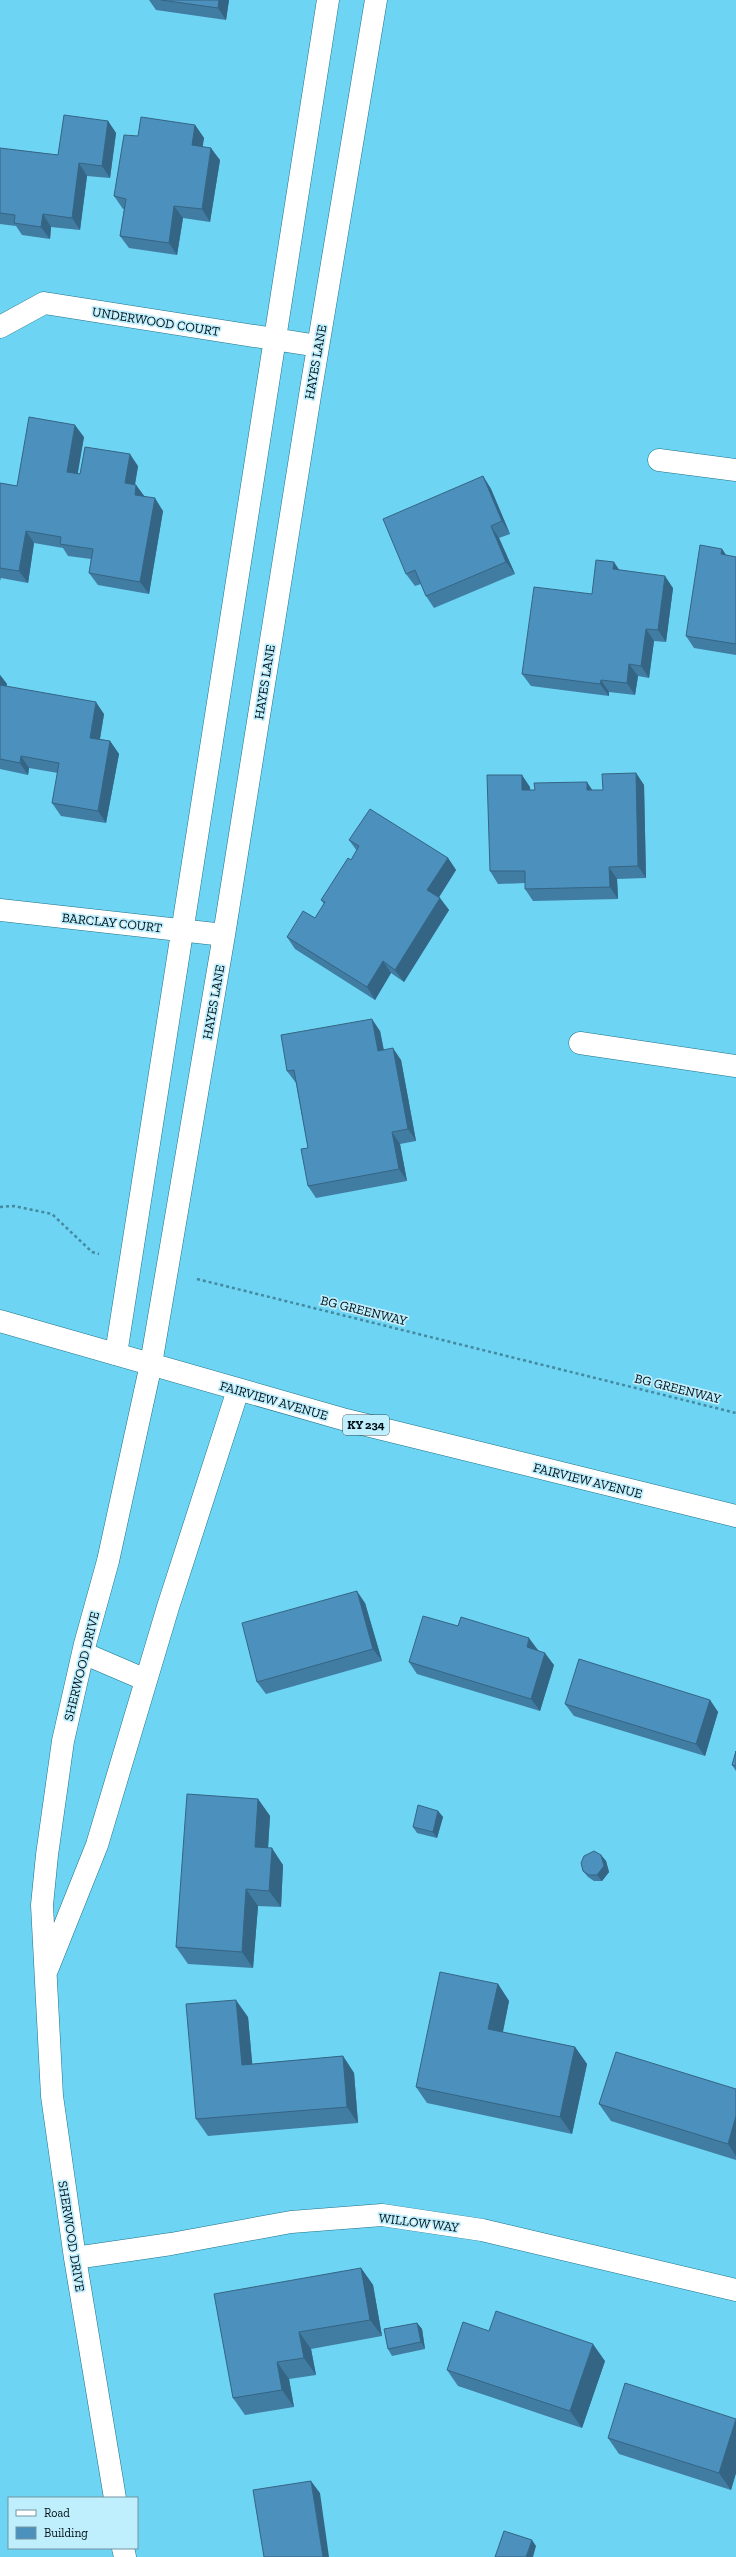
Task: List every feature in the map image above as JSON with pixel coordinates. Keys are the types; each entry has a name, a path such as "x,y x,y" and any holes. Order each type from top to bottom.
{"street":[{"path":"116,1354 184,930 328,0"},
{"name":"HAYES LANE","path":"150,1364 224,935 318,346 376,0"},
{"name":"UNDERWOOD COURT","path":"0,327 44,303 318,346"},
{"path":"659,460 736,470"},
{"name":"BARCLAY COURT","path":"0,910 224,935"},
{"path":"580,1043 736,1066"},
{"name":"FAIRVIEW AVENUE","path":"0,1321 346,1420 736,1516"},
{"name":"SHERWOOD DRIVE","path":"115,2497 74,2258 52,2096 42,1906 47,1855 63,1741 83,1654 108,1560 150,1364"},
{"name":"SHERWOOD DRIVE","path":"46,1973 97,1845 146,1680 238,1390"},
{"path":"83,1654 146,1680"},
{"name":"WILLOW WAY","path":"74,2258 171,2244 290,2222 382,2215 482,2230 736,2290"}],"path":[{"path":"0,1207 14,1206 52,1214 92,1252 131,1262"},
{"name":"BG GREENWAY","path":"166,1271 736,1413"}],"building":[{"path":"161,0 219,0 218,8"},
{"path":"64,115 108,121 102,166 79,163 72,218 43,214 41,227 14,223 15,215 0,213 0,148 58,155"},
{"path":"141,117 195,125 192,145 211,148 202,209 174,206 169,243 120,236 126,199 114,196 124,135 138,136"},
{"path":"29,417 75,425 67,472 80,474 85,447 130,454 125,483 136,485 135,495 155,498 140,582 89,573 93,549 60,544 61,537 26,531 19,571 0,568 0,483 17,486"},
{"path":"483,476 502,521 491,526 506,562 426,596 415,570 406,574 383,519"},
{"path":"700,545 722,549 721,554 736,557 736,644 686,636"},
{"path":"596,560 614,562 613,569 665,576 658,630 646,629 641,666 629,664 627,683 601,680 600,684 522,674 534,587 592,594"},
{"path":"0,685 96,702 90,738 110,741 98,811 52,803 59,763 21,756 20,763 0,759"},
{"path":"636,773 638,866 609,867 610,887 525,889 525,871 490,871 487,775 522,775 522,790 535,790 534,783 587,782 587,790 603,790 602,774"},
{"path":"370,809 448,858 427,890 440,898 395,970 383,961 367,987 287,937 303,911 315,918 325,902 321,900 348,858 351,860 359,846 349,840"},
{"path":"372,1019 378,1051 393,1048 408,1129 392,1132 399,1169 308,1186 301,1149 308,1148 294,1070 287,1071 281,1035"},
{"path":"357,1591 373,1649 257,1682 242,1623"},
{"path":"423,1616 458,1626 461,1617 529,1638 527,1647 545,1653 531,1699 409,1662"},
{"path":"579,1659 710,1700 696,1744 565,1704"},
{"path":"736,1751 736,1766 732,1765"},
{"path":"187,1794 258,1799 255,1847 272,1848 269,1891 246,1889 242,1952 176,1947"},
{"path":"418,1805 438,1811 433,1832 413,1827"},
{"path":"594,1851 601,1855 604,1866 597,1875 589,1875 583,1871 581,1863 584,1856"},
{"path":"440,1972 498,1984 488,2029 575,2047 560,2117 416,2087"},
{"path":"236,2000 242,2065 343,2056 347,2107 196,2119 186,2004"},
{"path":"616,2052 736,2089 736,2116 728,2144 599,2104"},
{"path":"361,2268 370,2320 299,2332 304,2358 277,2362 282,2390 233,2398 214,2294"},
{"path":"496,2311 593,2344 570,2411 447,2370 463,2322 489,2331"},
{"path":"417,2323 421,2342 388,2349 384,2329"},
{"path":"625,2383 736,2419 719,2473 608,2438"},
{"path":"311,2481 323,2557 264,2557 253,2490"},
{"path":"504,2531 532,2540 526,2557 495,2557"}]}
